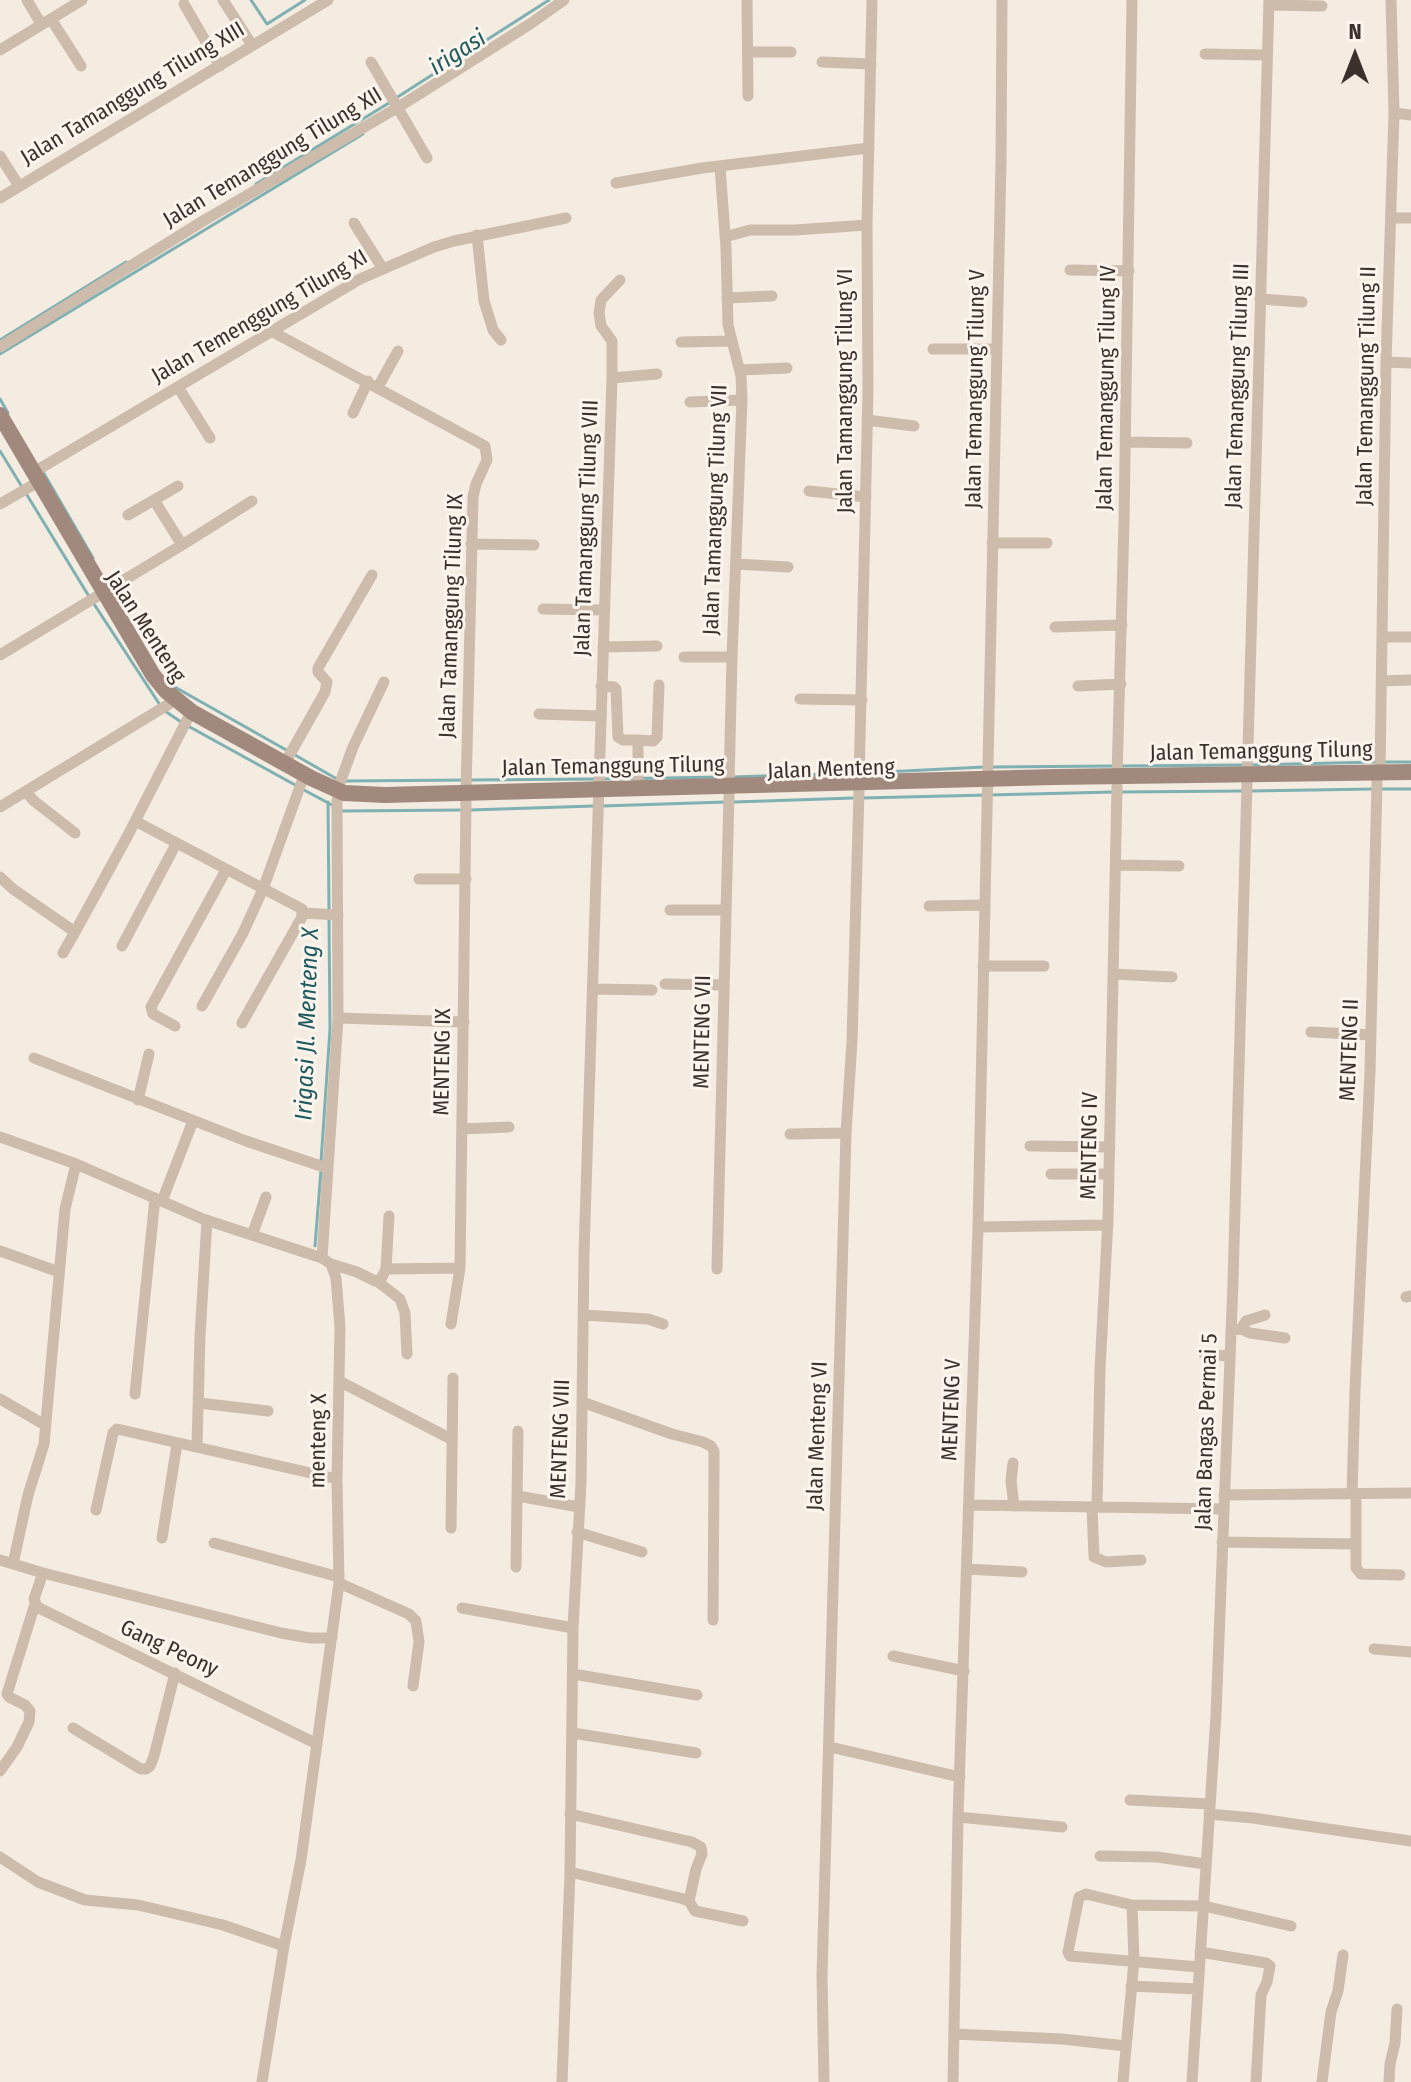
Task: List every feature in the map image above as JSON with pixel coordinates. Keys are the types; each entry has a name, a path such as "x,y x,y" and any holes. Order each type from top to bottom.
{"street":[{"path":"27,0 81,66"},
{"path":"0,48 82,0"},
{"path":"223,0 252,45"},
{"name":"Jalan Temanggung Tilung XII","path":"0,347 203,221 397,108 564,0"},
{"path":"747,0 748,96"},
{"name":"Jalan Tamanggung Tilung VI","path":"859,787 872,0"},
{"name":"Jalan Temanggung Tilung V","path":"988,783 1002,0"},
{"name":"Jalan Temanggung Tilung IV","path":"1117,781 1126,442 1132,0"},
{"name":"Jalan Temanggung Tilung II","path":"1378,777 1384,637 1386,362 1394,113 1391,0"},
{"name":"Jalan Tamanggung Tilung XIII","path":"0,198 324,1"},
{"path":"1269,2 1322,6"},
{"name":"Jalan Temanggung Tilung III","path":"1247,779 1269,2"},
{"path":"184,4 220,66"},
{"path":"748,52 791,52"},
{"path":"1205,54 1267,55"},
{"path":"371,62 427,158"},
{"path":"822,62 871,64"},
{"path":"1394,113 1411,115"},
{"path":"616,183 869,148"},
{"path":"0,156 19,186"},
{"name":"Jalan Tamanggung Tilung VII","path":"720,167 728,325 740,370 742,400 729,791"},
{"name":"Jalan Temenggung Tilung XI","path":"0,504 33,479 178,387 354,283 434,247 477,235 566,218"},
{"path":"1391,218 1411,218"},
{"path":"354,223 383,269"},
{"path":"725,237 750,230 867,225"},
{"path":"477,235 484,301 493,330 501,340"},
{"path":"1070,270 1129,271"},
{"name":"Jalan Tamanggung Tilung VIII","path":"598,793 612,378 612,341 601,326 599,313 601,300 620,280"},
{"path":"727,298 772,296"},
{"path":"1260,299 1302,302"},
{"name":"Jalan Tamanggung Tilung IX","path":"271,331 485,446 487,460 474,494 471,544 466,797"},
{"path":"681,342 731,341"},
{"path":"933,349 997,349"},
{"path":"353,413 398,351"},
{"path":"1386,362 1411,363"},
{"path":"740,370 787,368"},
{"path":"612,378 657,374"},
{"path":"178,387 210,438"},
{"path":"690,402 742,400"},
{"name":"Jalan Temanggung Tilung","path":"0,415 33,479 101,594 153,675 171,696 192,712 285,763 337,796 466,797 598,793 638,788 729,791 988,783 1378,777 1411,772"},
{"path":"867,420 914,426"},
{"path":"0,431 33,479"},
{"path":"1126,442 1187,443"},
{"path":"128,515 178,486"},
{"path":"809,491 866,497"},
{"path":"154,500 182,545"},
{"path":"0,655 252,501"},
{"path":"992,543 1047,543"},
{"path":"471,544 534,545"},
{"path":"736,564 788,567"},
{"path":"285,763 325,692 327,682 318,668 372,575"},
{"name":"Jalan Menteng","path":"101,594 147,676 169,704 188,718 302,781 337,796"},
{"path":"543,609 604,610"},
{"path":"1055,627 1122,625"},
{"path":"1384,637 1411,637"},
{"path":"603,647 657,646"},
{"path":"684,657 732,657"},
{"path":"1382,681 1411,680"},
{"path":"337,796 353,747 384,682"},
{"path":"1078,686 1121,684"},
{"path":"601,686 616,689 618,737 623,740 653,741 657,737 659,685"},
{"path":"800,699 862,700"},
{"path":"0,807 169,704"},
{"path":"539,714 600,716"},
{"path":"63,953 188,718"},
{"path":"638,740 638,788"},
{"path":"1378,777 1411,782"},
{"name":"MENTENG II","path":"1355,1544 1359,1319 1378,777"},
{"name":"Jalan Bangas Permai 5","path":"1192,2082 1216,1715 1229,1356 1236,1330 1247,779"},
{"path":"202,1006 243,933 263,889 302,781"},
{"name":"MENTENG IV","path":"1117,781 1108,1225 1094,1557 1106,1562 1141,1560"},
{"name":"MENTENG V","path":"953,2082 988,783"},
{"name":"Jalan Menteng VI","path":"824,2082 822,1976 859,787"},
{"path":"598,793 729,791"},
{"name":"MENTENG VII","path":"717,1269 729,791"},
{"path":"26,792 75,833"},
{"name":"MENTENG VIII","path":"562,2082 598,793"},
{"name":"menteng X","path":"262,2082 301,1860 339,1580 339,1313 336,1278 326,1261 327,1168 338,1018 337,796"},
{"name":"MENTENG IX","path":"451,1324 460,1268 466,797"},
{"path":"135,821 301,908 303,913"},
{"path":"122,946 176,844"},
{"path":"1117,865 1179,866"},
{"path":"175,1026 153,1014 151,1007 226,870"},
{"path":"0,877 75,932"},
{"path":"419,879 466,879"},
{"path":"929,906 985,905"},
{"path":"670,910 726,910"},
{"path":"303,913 338,915"},
{"path":"242,1023 303,913"},
{"path":"983,966 1044,966"},
{"path":"1114,974 1172,977"},
{"path":"665,984 724,985"},
{"path":"594,989 652,990"},
{"path":"338,1018 464,1022"},
{"path":"1311,1032 1371,1035"},
{"path":"138,1100 149,1054"},
{"path":"34,1058 193,1121 327,1168"},
{"path":"135,1394 158,1199 193,1121"},
{"path":"462,1129 509,1127"},
{"path":"790,1134 846,1133"},
{"path":"0,1137 76,1164 207,1220 377,1281 400,1299 405,1313 407,1354"},
{"path":"1030,1146 1110,1147"},
{"path":"14,1562 28,1495 41,1459 67,1192 76,1164"},
{"path":"1051,1174 1108,1174"},
{"path":"252,1235 266,1197"},
{"path":"377,1281 386,1269 389,1216"},
{"path":"197,1446 207,1220"},
{"path":"978,1227 1108,1225"},
{"path":"0,1251 59,1272"},
{"path":"386,1269 460,1268"},
{"path":"584,1315 648,1319 663,1324"},
{"path":"1236,1330 1246,1321 1265,1315"},
{"path":"1236,1330 1285,1338"},
{"path":"1204,1354 1229,1356"},
{"path":"451,1528 453,1378"},
{"path":"339,1381 451,1439"},
{"path":"0,1399 45,1425"},
{"path":"582,1402 711,1446 714,1451 713,1620"},
{"path":"199,1403 268,1411"},
{"path":"96,1510 115,1430 121,1429 337,1479"},
{"path":"516,1567 518,1431"},
{"path":"162,1538 177,1444"},
{"path":"1013,1463 1011,1481 1014,1506"},
{"path":"1224,1495 1411,1493"},
{"path":"518,1496 579,1507"},
{"path":"969,1505 1224,1509"},
{"path":"577,1532 642,1552"},
{"path":"1222,1542 1355,1544 1358,1572 1400,1575"},
{"path":"214,1543 339,1580 409,1614 416,1621 419,1642 413,1686"},
{"path":"0,1560 281,1633 332,1638"},
{"path":"967,1569 1022,1572"},
{"path":"0,1771 17,1747 29,1722 30,1711 7,1694 43,1573"},
{"name":"Gang Peony","path":"35,1604 317,1744"},
{"path":"462,1608 573,1628"},
{"path":"1374,1649 1411,1652"},
{"path":"893,1656 964,1671"},
{"path":"73,1728 141,1769 146,1769 154,1756 175,1673"},
{"path":"573,1674 697,1695"},
{"path":"573,1733 696,1753"},
{"path":"830,1747 960,1777"},
{"path":"1130,1800 1209,1809 1411,1841"},
{"path":"570,1814 692,1842 701,1847 702,1854 689,1901 695,1911 743,1921"},
{"path":"958,1817 1062,1827"},
{"path":"1100,1856 1157,1857 1205,1864"},
{"path":"0,1857 38,1882 85,1900 152,1908 223,1925 284,1946"},
{"path":"570,1872 689,1901"},
{"path":"1199,1967 1068,1954 1077,1901 1083,1894 1132,1905 1204,1906 1291,1926"},
{"path":"1123,2082 1134,1961 1132,1905"},
{"path":"1200,1952 1270,1966 1261,1995 1256,2082"},
{"path":"1322,2082 1331,2012 1338,1991 1343,1955"},
{"path":"1131,1986 1198,1989"},
{"path":"1389,2082 1397,2009"},
{"path":"954,2034 1062,2039 1126,2046"}],"waterway":[{"path":"251,0 267,24 305,0"},
{"name":"irigasi","path":"396,98 549,0"},
{"path":"256,184 389,103"},
{"path":"0,354 363,134"},
{"path":"0,340 126,262"},
{"path":"0,399 8,413"},
{"path":"0,451 90,598"},
{"path":"43,472 93,558"},
{"path":"94,604 160,705"},
{"path":"173,686 288,751"},
{"path":"165,711 181,722"},
{"path":"188,726 297,786"},
{"path":"295,755 337,779"},
{"path":"1252,765 1376,762"},
{"path":"1384,762 1411,762"},
{"path":"1120,766 1244,765"},
{"path":"992,767 1112,766"},
{"path":"864,773 984,767"},
{"path":"732,777 857,773"},
{"path":"604,779 725,777"},
{"path":"344,781 597,779"},
{"path":"1250,791 1374,789"},
{"path":"1382,789 1411,789"},
{"path":"304,790 332,805"},
{"path":"1122,792 1242,791"},
{"path":"862,798 1114,792"},
{"path":"734,802 854,798"},
{"name":"Irigasi Jl. Menteng X","path":"328,802 329,910"},
{"path":"602,806 726,802"},
{"path":"470,810 594,806"},
{"path":"342,811 462,810"},
{"name":"Irigasi Jl. Menteng X","path":"321,1162 330,1029 329,918"},
{"name":"Irigasi Jl. Menteng X","path":"315,1246 321,1170"}]}
